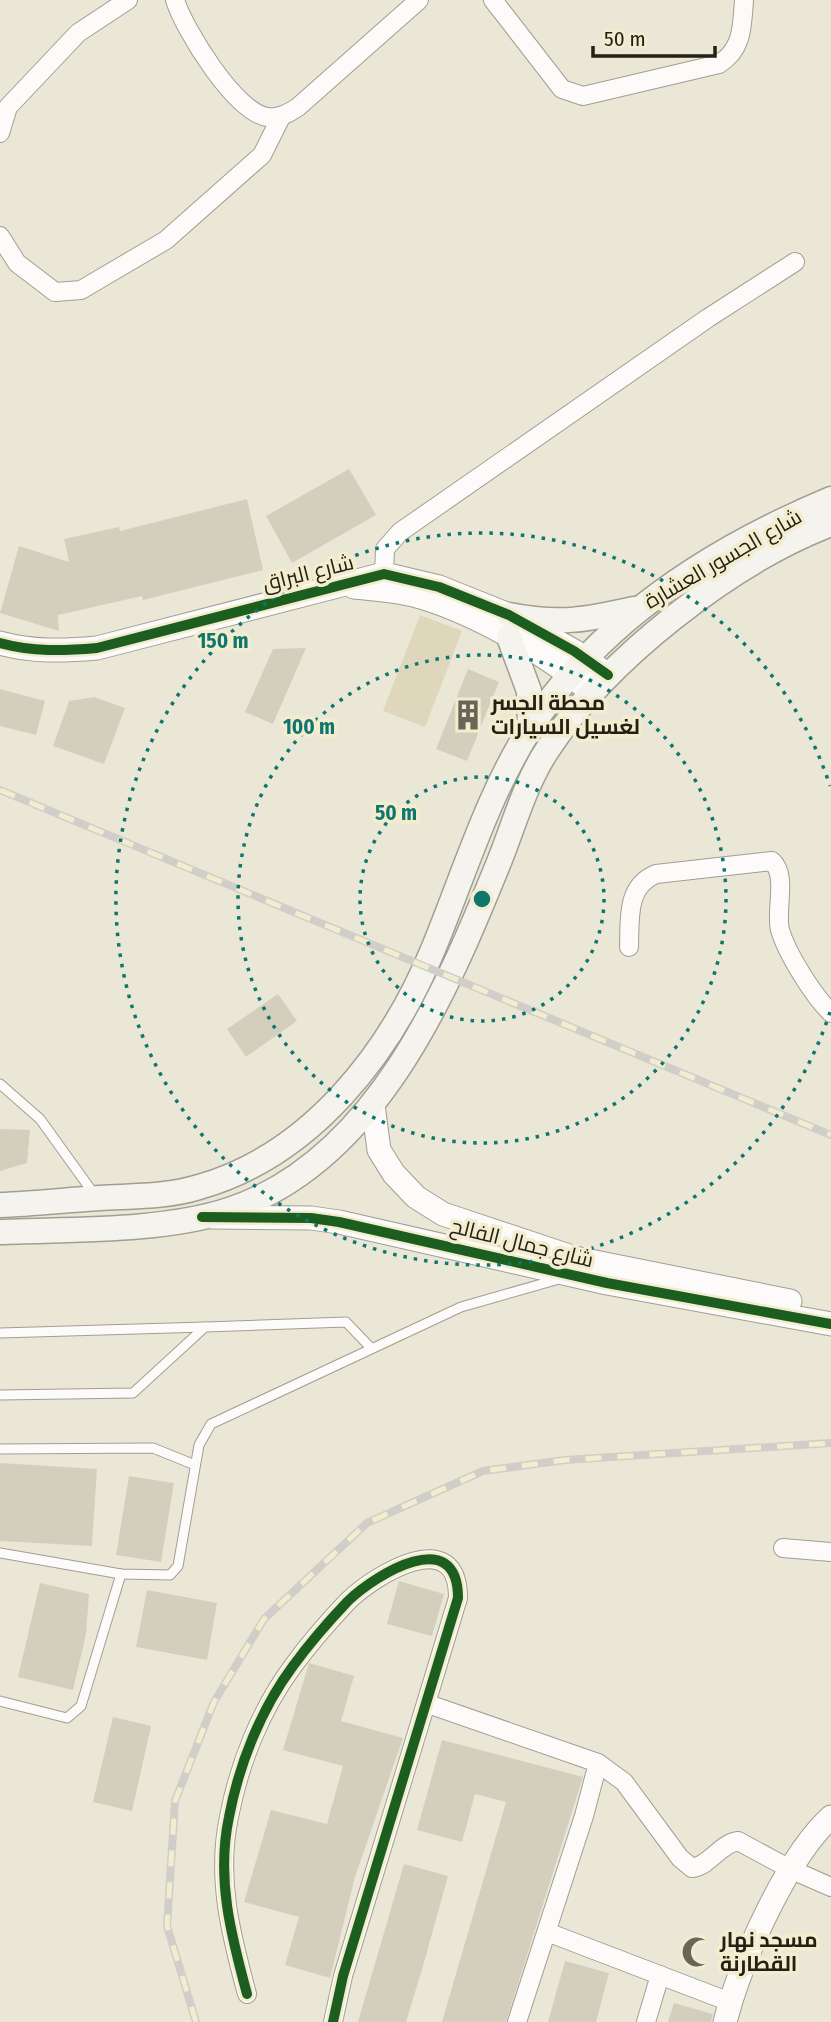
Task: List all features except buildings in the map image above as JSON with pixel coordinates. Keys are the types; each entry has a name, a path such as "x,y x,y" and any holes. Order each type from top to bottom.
{"main road":[{"name":"شارع الجسور العشارة","path":"0,1205 165,1195 225,1179 280,1149 347,1089 384,1044 404,1010 432,951 490,806 530,728 576,666 638,608 746,540 831,499"},
{"name":"شارع الجسور العشارة","path":"0,1232 174,1223 230,1210 293,1177 331,1147 373,1105 436,1006 463,950 538,766 548,748 600,684 655,631 752,564 831,524"},
{"path":"530,728 529,691 509,626 589,619 638,608"}],"street":[{"path":"0,132 8,107 78,33 128,0"},
{"path":"175,0 180,15 228,88 252,112 267,117 281,117 298,107 419,0"},
{"path":"493,0 562,89 583,96 719,64 730,58 741,40 744,0"},
{"path":"0,236 17,263 55,292 81,290 166,240 262,155 281,117"},
{"path":"384,574 386,549 400,532 708,318 795,262"},
{"name":"شارع البراق","path":"0,643 25,650 61,652 96,648 384,574 439,587 576,666 600,684"},
{"name":"شارع البراق","path":"337,585 411,594 509,626"},
{"path":"629,947 630,908 644,879 656,874 772,861 779,874 779,926 783,937 794,960 831,1013"},
{"name":"شارع جمال الفالح","path":"373,1105 379,1150 394,1174 416,1197 443,1214 575,1258 831,1310"},
{"name":"شارع جمال الفالح","path":"202,1217 311,1218 339,1222 452,1246 571,1276 831,1324"},
{"path":"783,1548 831,1552"},
{"path":"247,1994 227,1917 223,1867 228,1819 250,1743 292,1667 350,1600 394,1569 418,1560 432,1559 451,1567 458,1581 457,1598 428,1704 343,1976 333,2022"},
{"path":"428,1704 598,1763 624,1782 680,1858 692,1868 698,1867 725,1844 738,1841 790,1870 831,1887"},
{"path":"517,2022 598,1763"},
{"path":"547,1933 660,1975 728,2012 790,1870 831,1817"},
{"path":"646,2022 660,1975"}],"lane":[{"path":"0,1084 40,1119 97,1198"},
{"path":"0,1553 121,1574 163,1576 175,1572 199,1445 211,1424 461,1307 571,1276"},
{"path":"0,1333 346,1322 371,1348"},
{"path":"0,1395 133,1393 205,1327"},
{"path":"0,1450 153,1448 195,1465"},
{"path":"0,1700 67,1718 76,1714 81,1706 121,1574"}],"shaded area":[{"path":"420,615 462,631 425,727 383,711"}],"railway":[{"path":"0,790 831,1135"},
{"path":"196,2022 167,1926 175,1801 214,1702 264,1619 367,1523 483,1471 565,1460 831,1443"}],"cycle path":[{"path":"0,643 48,650 97,648 384,574 439,587 509,615 574,651 608,675"},
{"path":"202,1217 311,1218 339,1222 607,1283 831,1324"},
{"path":"247,1994 227,1906 225,1840 233,1797 245,1757 261,1719 299,1658 348,1601 395,1569 431,1559 445,1563 454,1576 458,1598 343,1976 333,2022"}],"place":[{"name":"محطة الجسر لغسيل السيارات","path":"468,715"},
{"name":"مسجد نهار القطارنة","path":"697,1952"}]}
